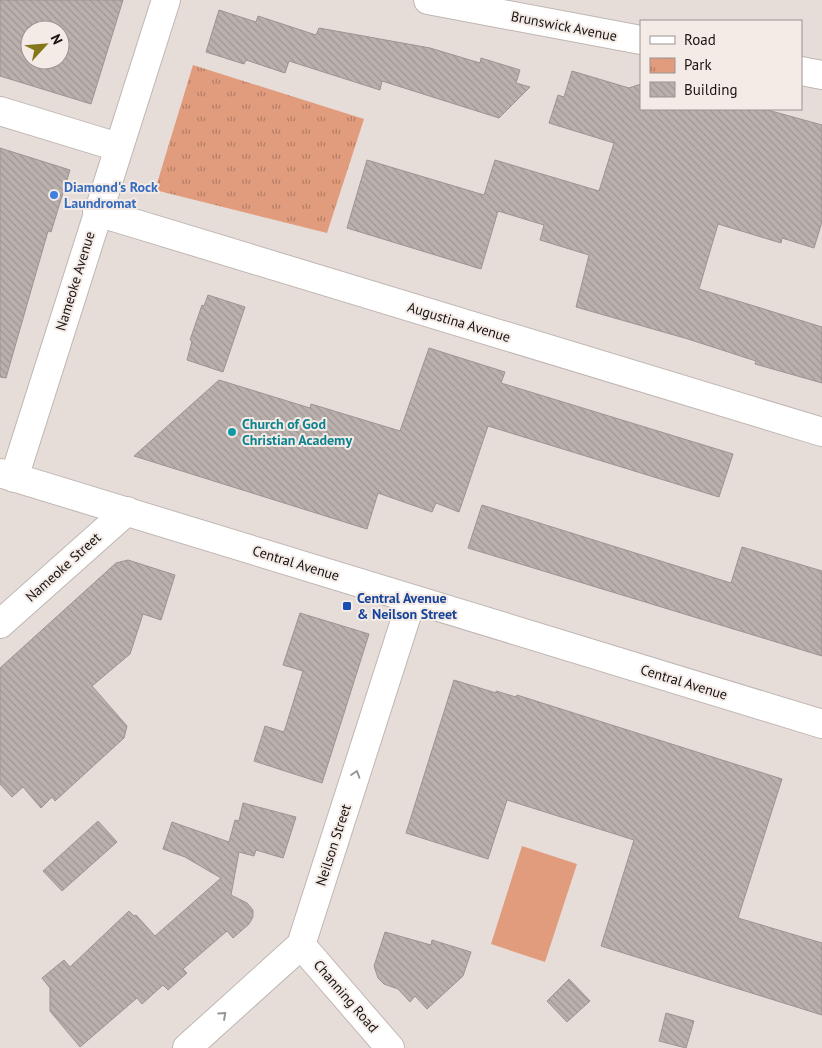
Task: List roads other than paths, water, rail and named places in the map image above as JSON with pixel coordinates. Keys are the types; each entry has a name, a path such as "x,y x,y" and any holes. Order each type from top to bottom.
{"street":[{"name":"Nameoke Avenue","path":"7,476 97,212 166,0"},
{"name":"Brunswick Avenue","path":"428,0 640,40"},
{"path":"802,71 822,75"},
{"path":"0,111 118,147"},
{"name":"Augustina Avenue","path":"97,212 822,432"},
{"name":"Central Avenue","path":"7,476 822,724"},
{"name":"Nameoke Street","path":"0,624 126,511"},
{"name":"Neilson Street","path":"301,945 412,599"},
{"path":"187,1048 301,945"},
{"name":"Channing Road","path":"301,945 390,1048"}],"place":[{"name":"Diamond's Rock Laundromat","path":"54,195"},
{"name":"Church of God Christian Academy","path":"232,432"},
{"name":"Central Avenue & Neilson Street","path":"347,606"}]}
